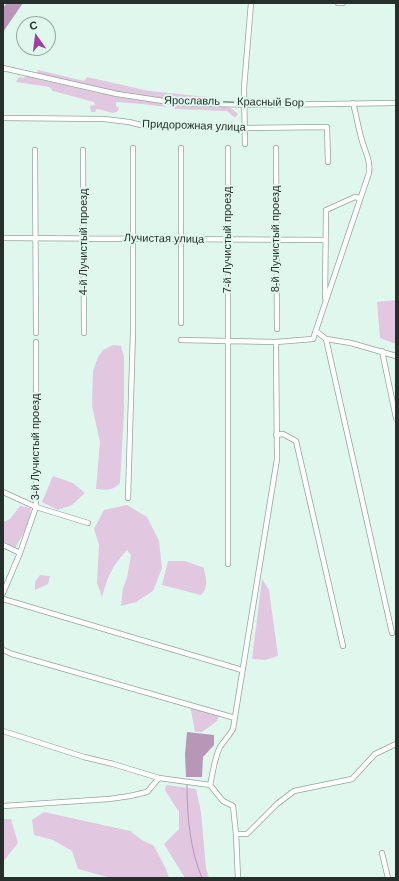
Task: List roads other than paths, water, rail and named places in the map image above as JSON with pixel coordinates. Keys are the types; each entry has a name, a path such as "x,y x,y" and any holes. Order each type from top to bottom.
{"street":[{"path":"244,144 244,104 251,3"},
{"path":"338,3 343,4"},
{"name":"Ярославль — Красный Бор","path":"3,68 117,94 177,103 396,103"},
{"path":"181,340 276,342 313,339 369,173 370,165 361,138 353,103"},
{"name":"Придорожная улица","path":"3,118 104,119 130,122 145,126 244,128 327,127 328,162"},
{"path":"128,498 133,331 133,148"},
{"path":"181,148 181,323"},
{"name":"7-й Лучистый проезд","path":"228,148 228,564"},
{"name":"8-й Лучистый проезд","path":"276,148 277,329"},
{"path":"35,150 36,333"},
{"name":"4-й Лучистый проезд","path":"83,150 84,333"},
{"path":"325,304 326,210 355,196 360,198"},
{"name":"Лучистая улица","path":"3,238 325,240"},
{"path":"316,331 326,339 382,351 396,356"},
{"path":"326,339 392,633"},
{"name":"3-й Лучистый проезд","path":"3,593 20,553 36,507 36,342"},
{"path":"210,785 215,759 221,746 229,737 233,729 277,459 276,342"},
{"path":"382,351 396,418"},
{"path":"276,435 283,434 296,441 343,646"},
{"path":"3,492 36,507 88,523"},
{"path":"3,545 20,553"},
{"path":"3,599 242,670"},
{"path":"3,650 12,654 235,718"},
{"path":"3,731 84,757 159,778 210,785 223,801 233,806 238,878"},
{"path":"236,834 247,834 277,804 294,791 352,779 376,754 396,744"},
{"path":"3,806 108,799 130,796 147,792 159,778"},
{"path":"382,853 388,878"}],"waterway":[{"path":"187,785 190,833 202,878"}]}
